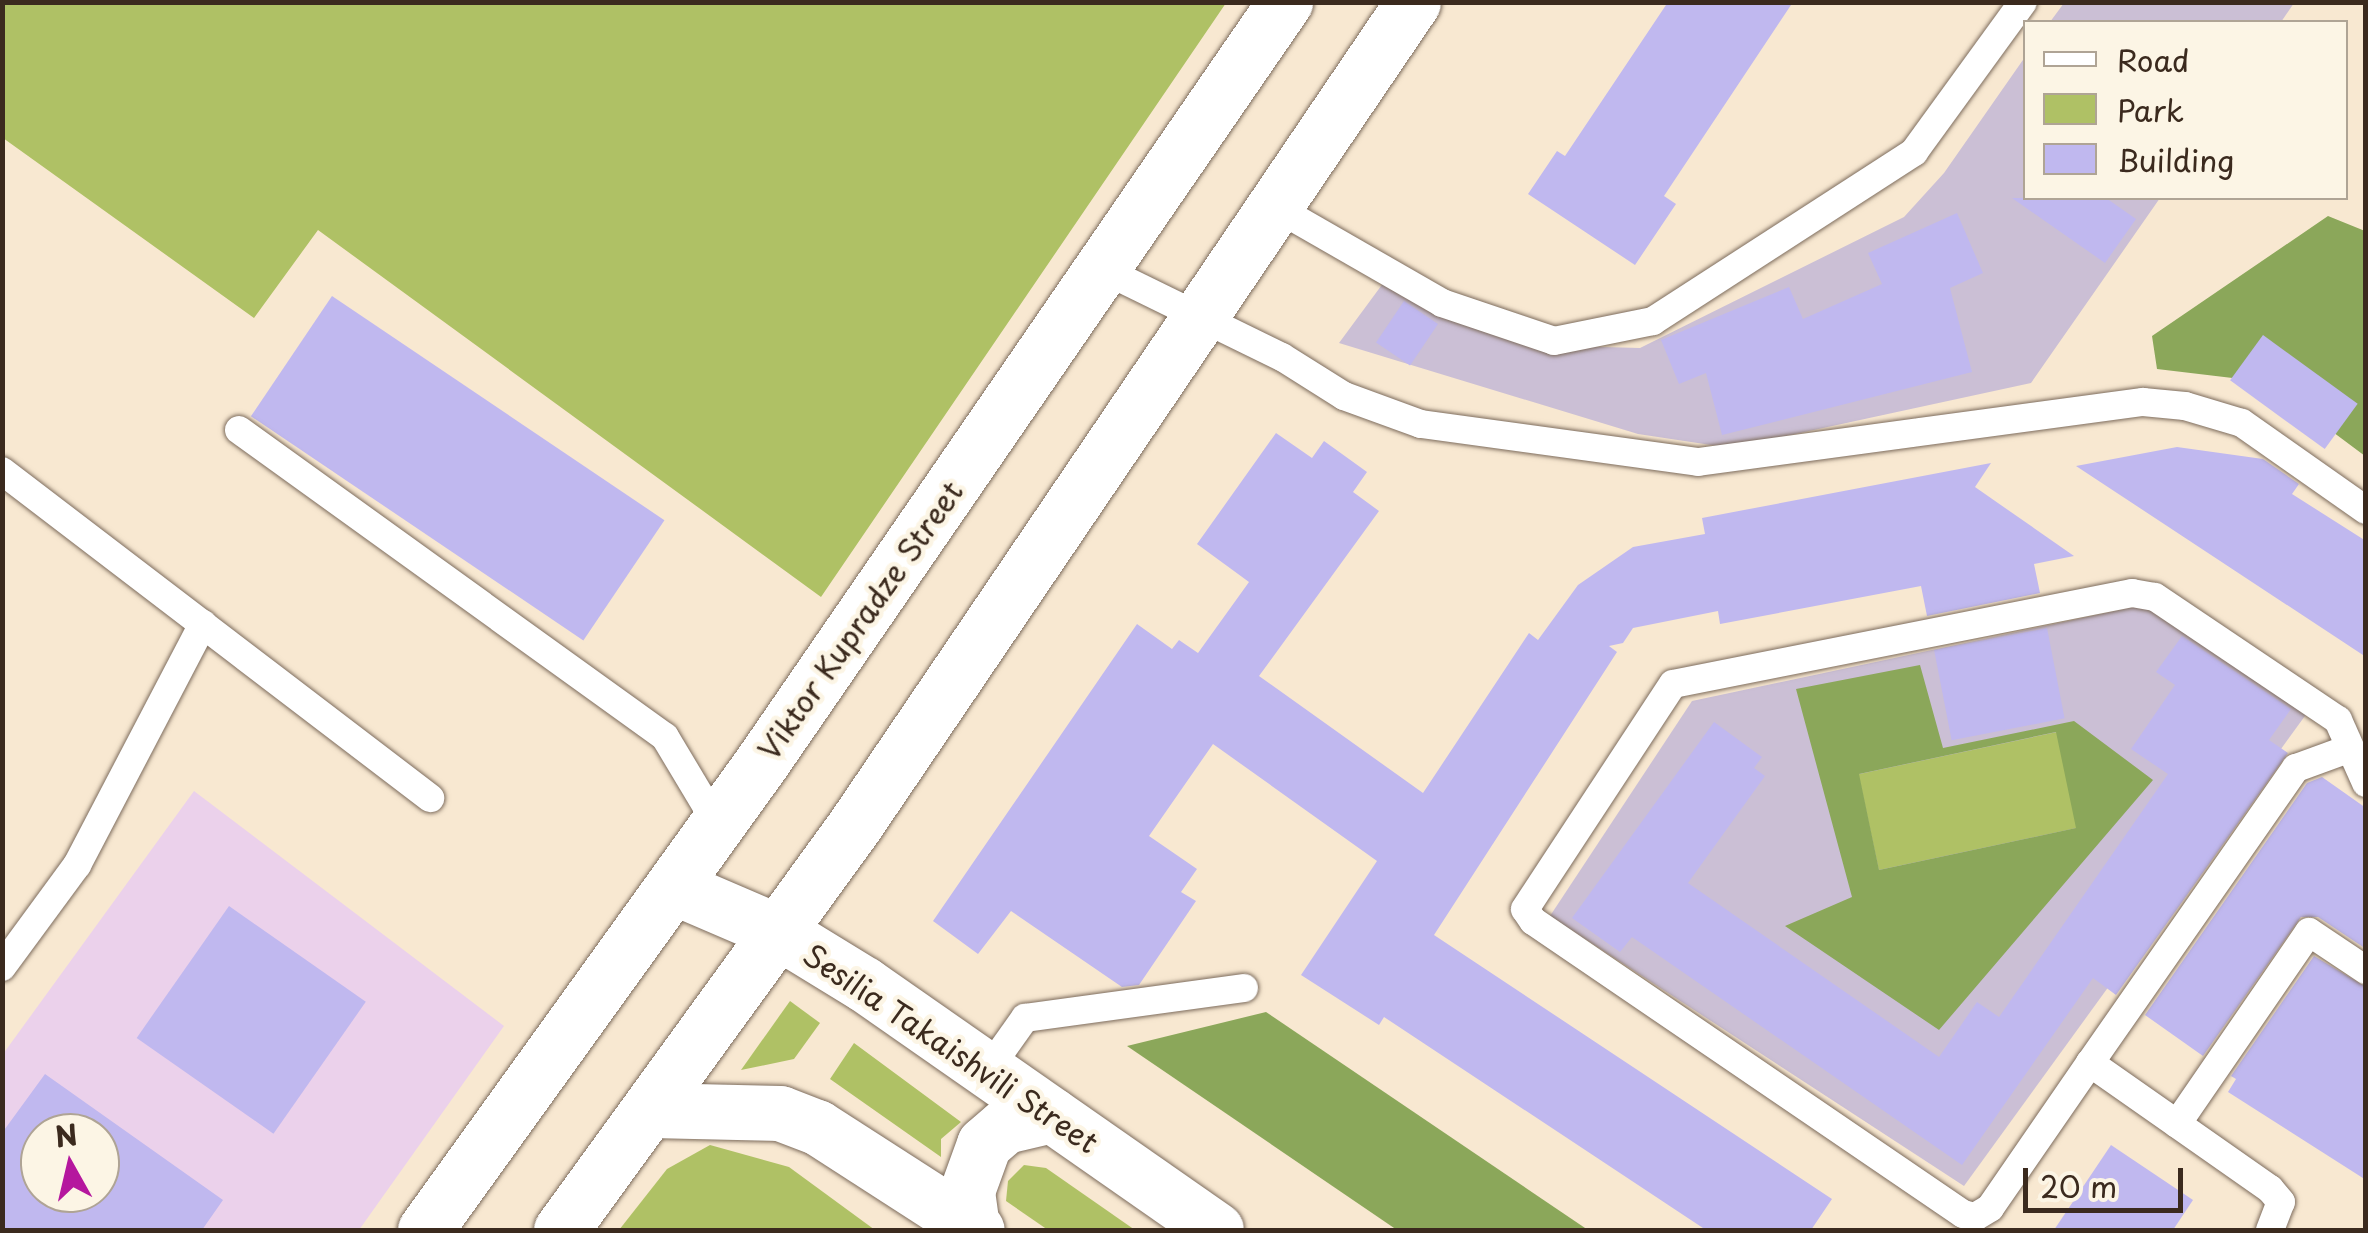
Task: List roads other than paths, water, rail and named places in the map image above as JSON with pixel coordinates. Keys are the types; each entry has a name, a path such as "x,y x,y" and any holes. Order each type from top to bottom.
{"main road":[{"name":"Viktor Kupradze Street","path":"424,1230 674,887 1285,2"},
{"path":"562,1230 779,932 1413,2"},
{"name":"Sesilia Takaishvili Street","path":"674,887 779,932 988,1070 1216,1230"},
{"path":"651,1110 780,1113 852,1144 974,1229"},
{"path":"974,1229 967,1191 984,1144 1005,1126 1052,1114"}],"lane":[{"path":"1276,208 1442,303 1554,341 1653,321 1914,152 2023,2"},
{"path":"1102,269 1200,317 1344,396 1421,424 1698,462 2143,402 2185,406 2242,423 2366,510"},
{"path":"239,430 666,737 717,824"},
{"path":"2,471 430,798"},
{"path":"2348,749 2296,768 1990,1208 1975,1216 1964,1214 1533,920 1525,909 1674,684 2132,593 2155,597 2338,720 2366,783"},
{"path":"2,966 77,864 203,624"},
{"path":"2177,1124 2309,932 2366,970"},
{"path":"988,1070 1025,1018 1244,988"},
{"path":"2090,1062 2270,1189 2281,1202 2270,1230"}]}
